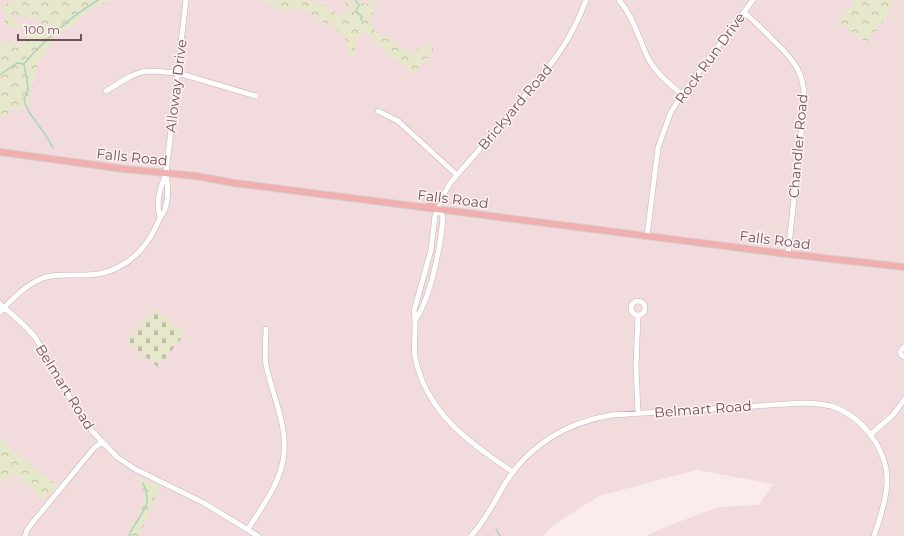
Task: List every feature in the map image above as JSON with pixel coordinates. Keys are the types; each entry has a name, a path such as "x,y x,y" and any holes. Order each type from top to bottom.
{"main road":[{"name":"Falls Road","path":"0,152 788,254 904,267"},
{"path":"426,207 434,204 442,197"}],"street":[{"name":"Alloway Drive","path":"0,312 2,306 20,290 45,277 98,274 120,266 128,262 141,250 151,237 164,212 169,186 166,173 186,0"},
{"name":"Brickyard Road","path":"513,472 468,439 445,418 437,408 427,390 415,356 414,311 431,250 435,216 442,197 457,175 552,64 569,39 586,0"},
{"path":"619,0 627,12 654,67 667,82 682,94"},
{"name":"Rock Run Drive","path":"647,236 658,148 667,120 682,94 753,0"},
{"name":"Chandler Road","path":"744,12 791,58 802,79 805,98 788,254"},
{"path":"106,91 131,76 142,72 152,71 178,73 256,96"},
{"path":"378,111 398,121 457,175"},
{"name":"Brickyard Road","path":"415,320 420,313 431,281 438,251 443,217 438,209"},
{"name":"Belmart Road","path":"2,306 24,325 35,337 82,418 91,430 117,457 135,469 204,502 258,536"},
{"path":"638,315 636,365 638,414"},
{"path":"248,529 274,486 283,460 283,426 266,363 266,329"},
{"path":"904,347 900,352 904,357"},
{"path":"870,435 893,415 904,400"},
{"name":"Belmart Road","path":"471,536 485,519 513,472 524,459 536,447 567,428 599,418 800,403 814,403 831,406 856,420 870,435 883,456 887,482 884,503 874,536"},
{"path":"25,536 27,530 33,522 94,448 102,442"}],"shaded area":[{"path":"0,0 904,0 904,536 645,536 718,507 759,505 773,484 696,470 599,496 552,526 543,536 0,536"}],"green space":[{"path":"14,0 114,0 95,7 60,34 38,63 28,104 24,110 14,109 0,119 0,43 23,43 28,33 33,34 41,23 39,20 29,19 27,17 13,14 17,24 23,24 22,27 8,28 4,21 7,15 0,8"},
{"path":"261,0 309,0 311,2 326,6 339,16 345,13 349,8 345,4 345,0 360,0 359,2 366,4 374,0 377,7 371,20 373,29 411,53 429,43 434,50 413,75 404,65 392,59 368,34 361,33 358,38 354,54 347,56 346,40 333,25 324,23 309,12 298,8 288,12 280,10"},
{"path":"856,0 893,0 888,16 866,43 839,22"},
{"path":"154,308 186,333 158,367 126,341"},
{"path":"0,436 10,448 59,486 43,500 19,477 12,477 6,482 0,480"},
{"path":"134,477 160,486 139,536 128,536 132,522 138,518 145,501 141,485"}],"waterway":[{"path":"53,148 26,106 24,98 28,90 28,86 24,64 58,29 78,13 98,0"},
{"path":"355,0 359,5 356,11 362,17 361,20"},
{"path":"0,75 17,63 24,64"},
{"path":"129,536 146,507 147,495 143,483"},
{"path":"496,529 500,536"}]}
